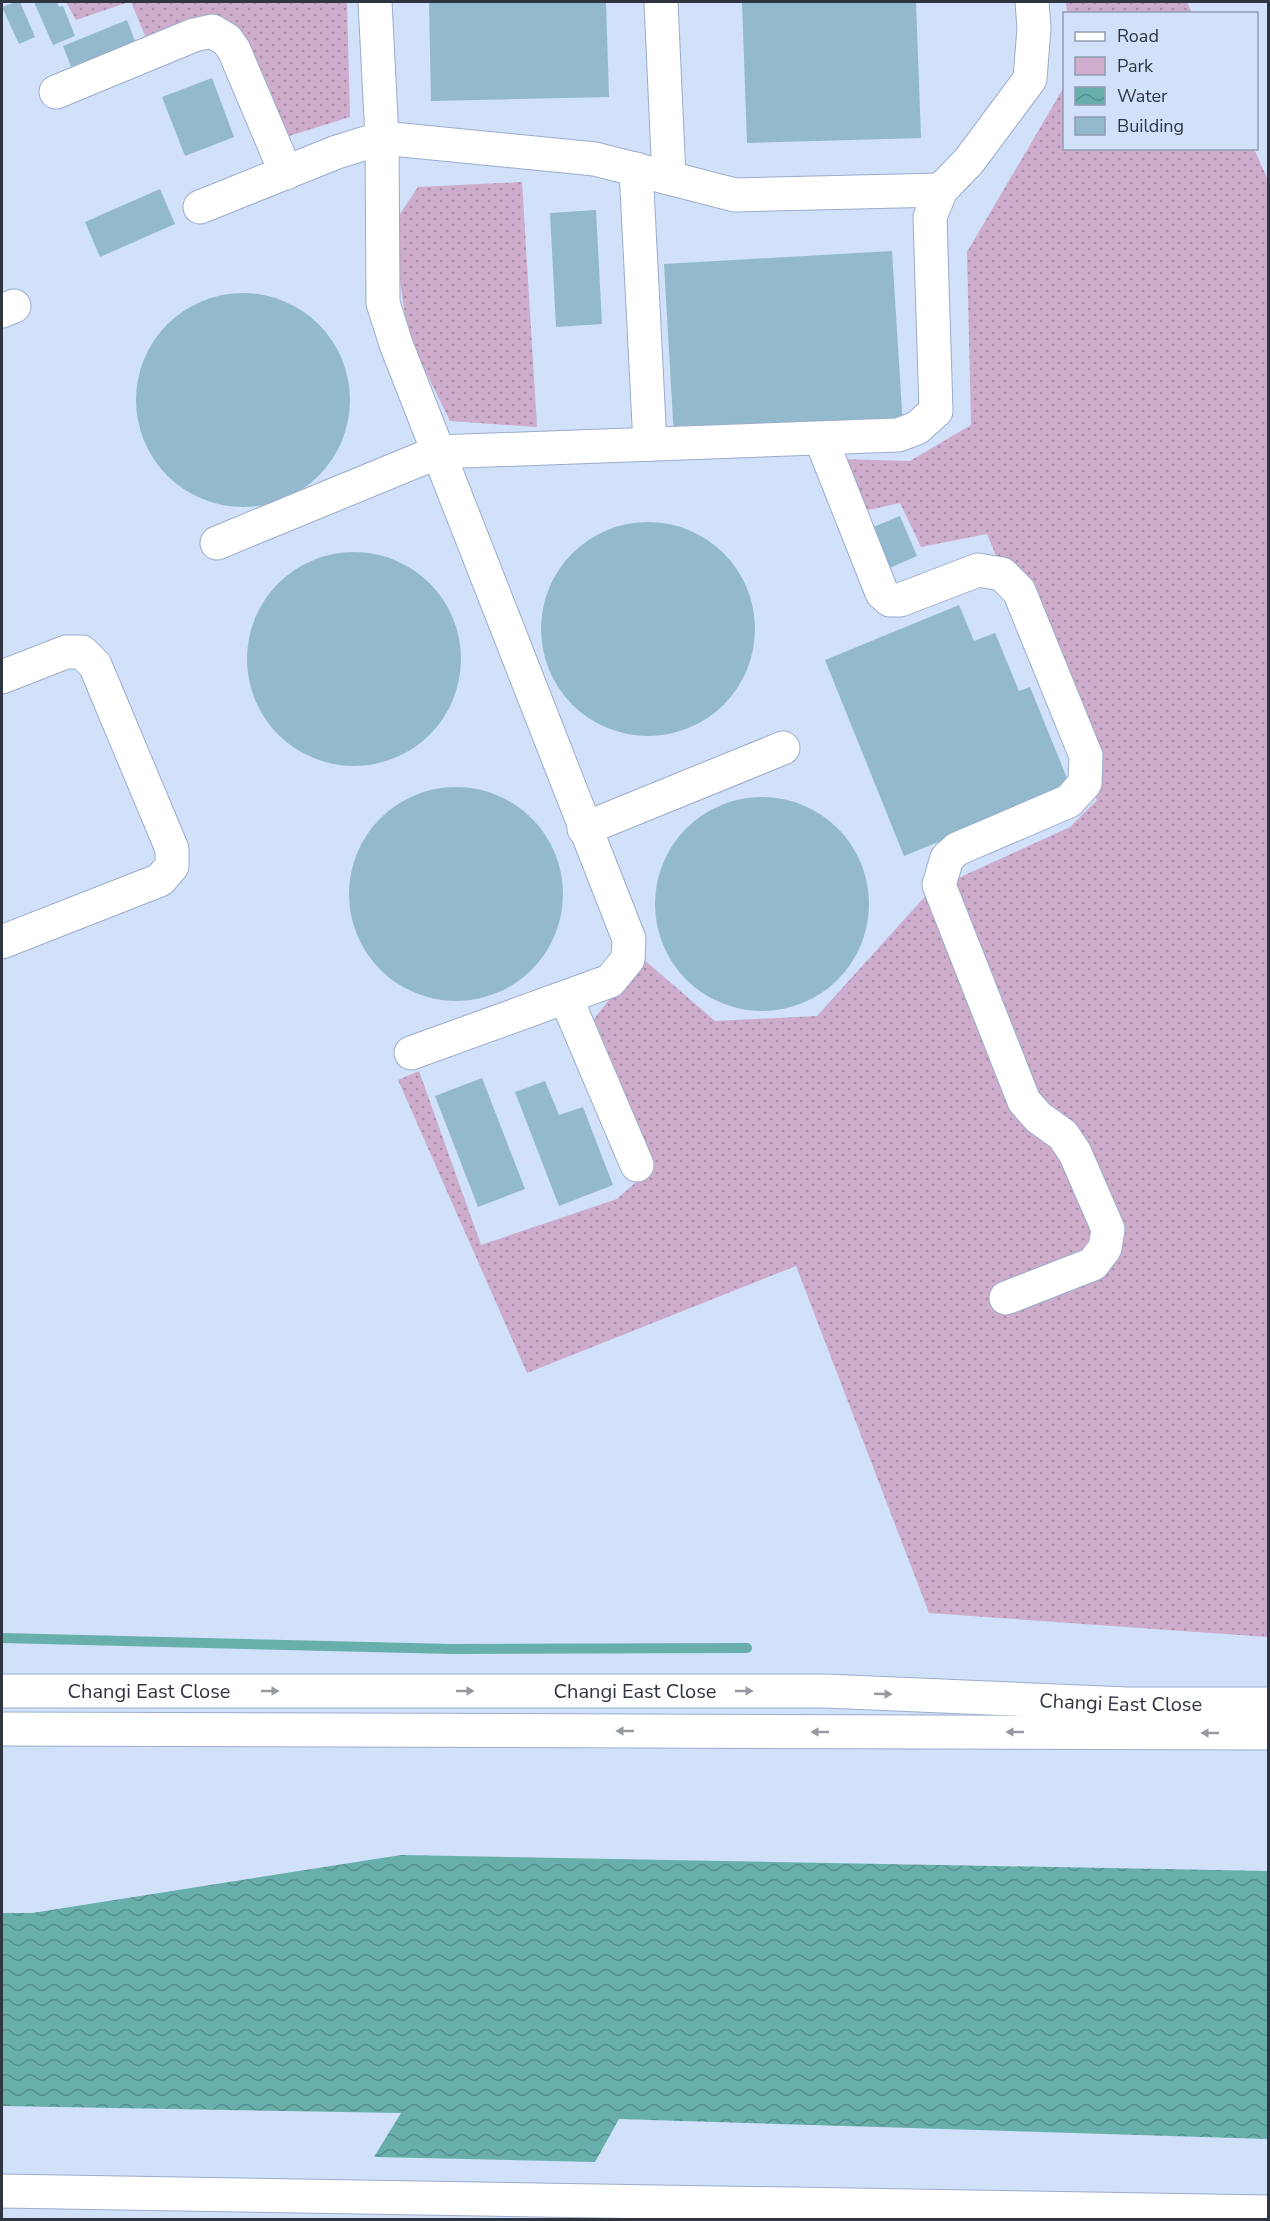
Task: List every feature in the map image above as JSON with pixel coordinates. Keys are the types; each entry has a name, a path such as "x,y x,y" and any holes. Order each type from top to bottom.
{"street":[{"path":"375,2 382,138 383,303 396,344 629,939 628,959 610,981 411,1053"},
{"path":"661,2 669,178"},
{"path":"216,543 438,452 821,439 898,435 917,428 936,411 930,217 942,190 969,161 1030,79 1034,28 1032,2"},
{"path":"56,92 194,35 212,31 227,40 234,50 286,172"},
{"path":"200,207 337,152 382,138 595,159 735,195 942,190"},
{"path":"636,169 650,444"},
{"path":"821,439 882,593 890,600 900,600 978,570 1002,574 1019,591 1086,756 1085,783 1069,801 957,849 947,858 939,885 1024,1101 1038,1117 1062,1135 1075,1153 1108,1229 1105,1248 1093,1264 1006,1298"},
{"path":"2,677 66,652 82,652 95,664 172,849 172,866 160,880 2,942"},
{"path":"584,829 783,748"},
{"path":"566,998 637,1165"},
{"name":"Changi East Close","path":"2,1691 825,1691 1127,1704 1269,1704"},
{"name":"Changi East Close","path":"2,1729 1269,1733"},
{"path":"2,2191 1269,2212"}],"green space":[{"path":"66,2 129,2 76,20"},
{"path":"131,2 347,2 350,117 276,140 216,19 148,43"},
{"path":"1066,2 1187,2 1192,12 1067,12"},
{"path":"1063,89 1063,150 1254,150 1268,180 1268,1637 929,1613 796,1266 527,1373 398,1080 419,1071 481,1245 617,1199 654,1166 594,1019 642,958 715,1021 817,1016 930,891 1070,827 1097,800 987,534 921,547 900,503 859,512 839,459 910,461 971,425 967,252"},
{"path":"522,182 537,427 450,421 408,336 392,226 418,187"}],"water":[{"path":"401,1855 1268,1871 1268,2139 619,2119 595,2162 374,2157 401,2113 2,2106 2,1913 32,1913"}],"building":[{"path":"20,2 35,37 19,44 2,7"},
{"path":"34,2 57,2 59,7 63,6 75,36 53,45"},
{"path":"429,2 606,2 609,97 431,101"},
{"path":"742,2 916,2 921,138 747,143"},
{"path":"127,20 137,46 73,72 63,46"},
{"path":"212,78 234,137 185,156 162,97"},
{"path":"160,189 175,224 100,257 85,222"},
{"path":"596,210 602,324 556,327 550,213"},
{"path":"892,251 903,426 674,438 664,264"},
{"path":"232,293 254,293 274,297 294,305 319,324 338,349 346,369 350,400 346,431 338,451 319,476 294,495 274,503 254,507 232,507 212,503 192,495 160,468 148,451 140,431 136,411 136,389 140,369 148,349 175,317 192,305 212,297"},
{"path":"900,516 917,556 883,571 866,530"},
{"path":"637,522 659,522 679,526 699,534 724,553 743,578 751,598 755,629 751,660 743,680 724,705 699,724 679,732 659,736 637,736 617,732 597,724 565,697 553,680 545,660 541,640 541,618 545,598 553,578 580,546 597,534 617,526"},
{"path":"343,552 365,552 385,556 405,564 430,583 449,608 457,628 461,659 457,690 449,710 430,735 405,754 385,762 365,766 343,766 323,762 303,754 271,727 259,710 251,690 247,670 247,648 251,628 259,608 286,576 303,564 323,556"},
{"path":"959,605 974,641 995,633 1019,691 1030,687 1071,788 904,856 825,660"},
{"path":"445,787 467,787 487,791 507,799 532,818 551,843 559,863 563,894 559,925 551,945 532,970 507,989 487,997 467,1001 445,1001 425,997 405,989 373,962 361,945 353,925 349,905 349,883 353,863 361,843 388,811 405,799 425,791"},
{"path":"751,797 773,797 793,801 813,809 838,828 857,853 865,873 869,904 865,935 857,955 838,980 813,999 793,1007 773,1011 751,1011 731,1007 711,999 679,972 667,955 659,935 655,915 655,893 659,873 667,853 694,821 711,809 731,801"},
{"path":"482,1078 525,1189 478,1207 435,1096"},
{"path":"545,1081 559,1115 583,1107 613,1185 559,1206 515,1092"}],"waterway":[{"path":"2,1638 452,1649 747,1648"}]}
